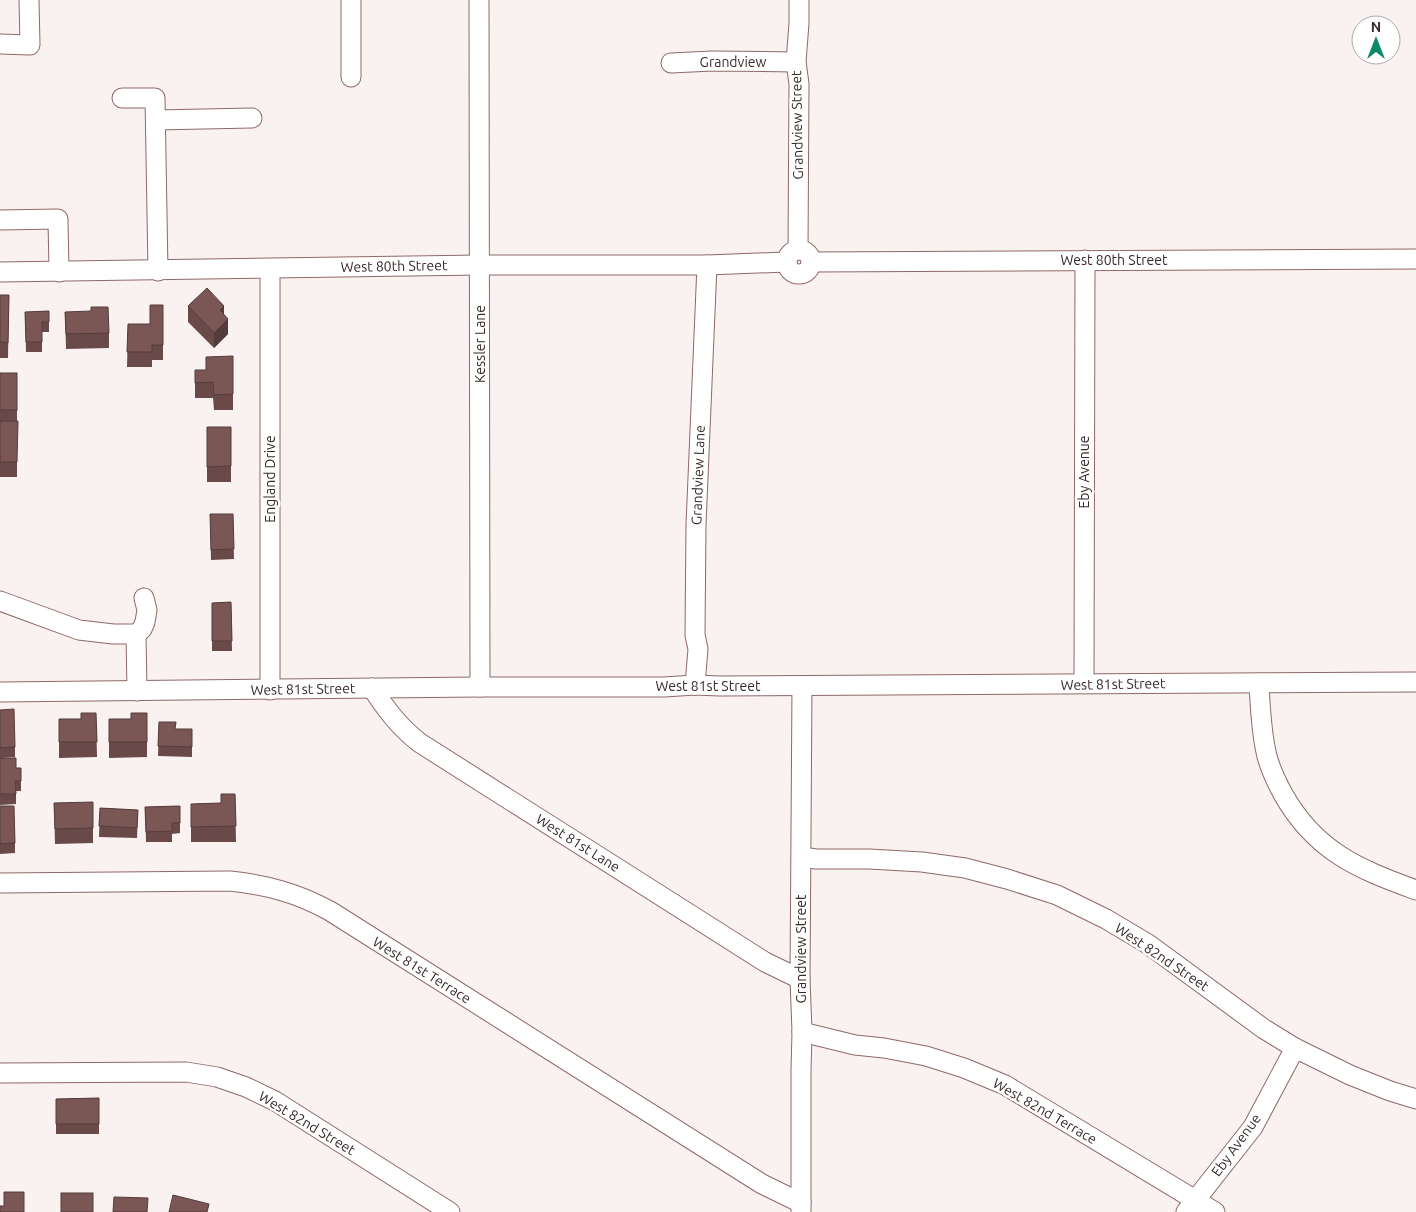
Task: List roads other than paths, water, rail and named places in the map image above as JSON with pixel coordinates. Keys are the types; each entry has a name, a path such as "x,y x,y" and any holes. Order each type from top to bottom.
{"street":[{"path":"0,44 30,44 29,0"},
{"path":"351,77 352,0"},
{"name":"Kessler Lane","path":"479,0 480,687"},
{"name":"Grandview Street","path":"798,0 799,23 796,62 799,84 799,258"},
{"name":"Grandview","path":"671,63 712,61 796,62"},
{"path":"122,98 155,98 158,270"},
{"path":"156,120 252,118"},
{"path":"0,220 58,219 59,272"},
{"name":"West 80th Street","path":"0,272 480,265 707,265 799,258 1084,260 1416,259"},
{"name":"Eby Avenue","path":"1084,260 1084,683"},
{"name":"Grandview Lane","path":"695,685 698,649 695,635 696,525 707,265"},
{"name":"England Drive","path":"270,269 270,690"},
{"path":"0,601 78,630 113,634 136,634 142,629 145,622 147,610 144,598"},
{"path":"136,634 137,691"},
{"name":"West 81st Street","path":"0,692 664,687 695,685 1416,682"},
{"path":"1259,683 1260,715 1266,753 1276,781 1289,806 1320,842 1346,861 1379,877 1416,890"},
{"name":"Grandview Street","path":"801,1208 802,686"},
{"name":"West 81st Lane","path":"372,688 392,718 420,743 765,962 800,979"},
{"name":"West 82nd Street","path":"802,857 816,860 922,862 965,868 1007,879 1057,896 1106,919 1148,944 1264,1029 1295,1048 1350,1075 1416,1099"},
{"name":"West 81st Terrace","path":"0,883 230,881 256,884 294,894 330,911 801,1208"},
{"name":"West 82nd Terrace","path":"802,1032 855,1045 926,1056 964,1068 1004,1085 1191,1206 1215,1212"},
{"name":"Eby Avenue","path":"1191,1206 1253,1127 1295,1048"},
{"name":"West 82nd Street","path":"0,1073 186,1072 217,1077 246,1087 275,1101 450,1212"}]}
